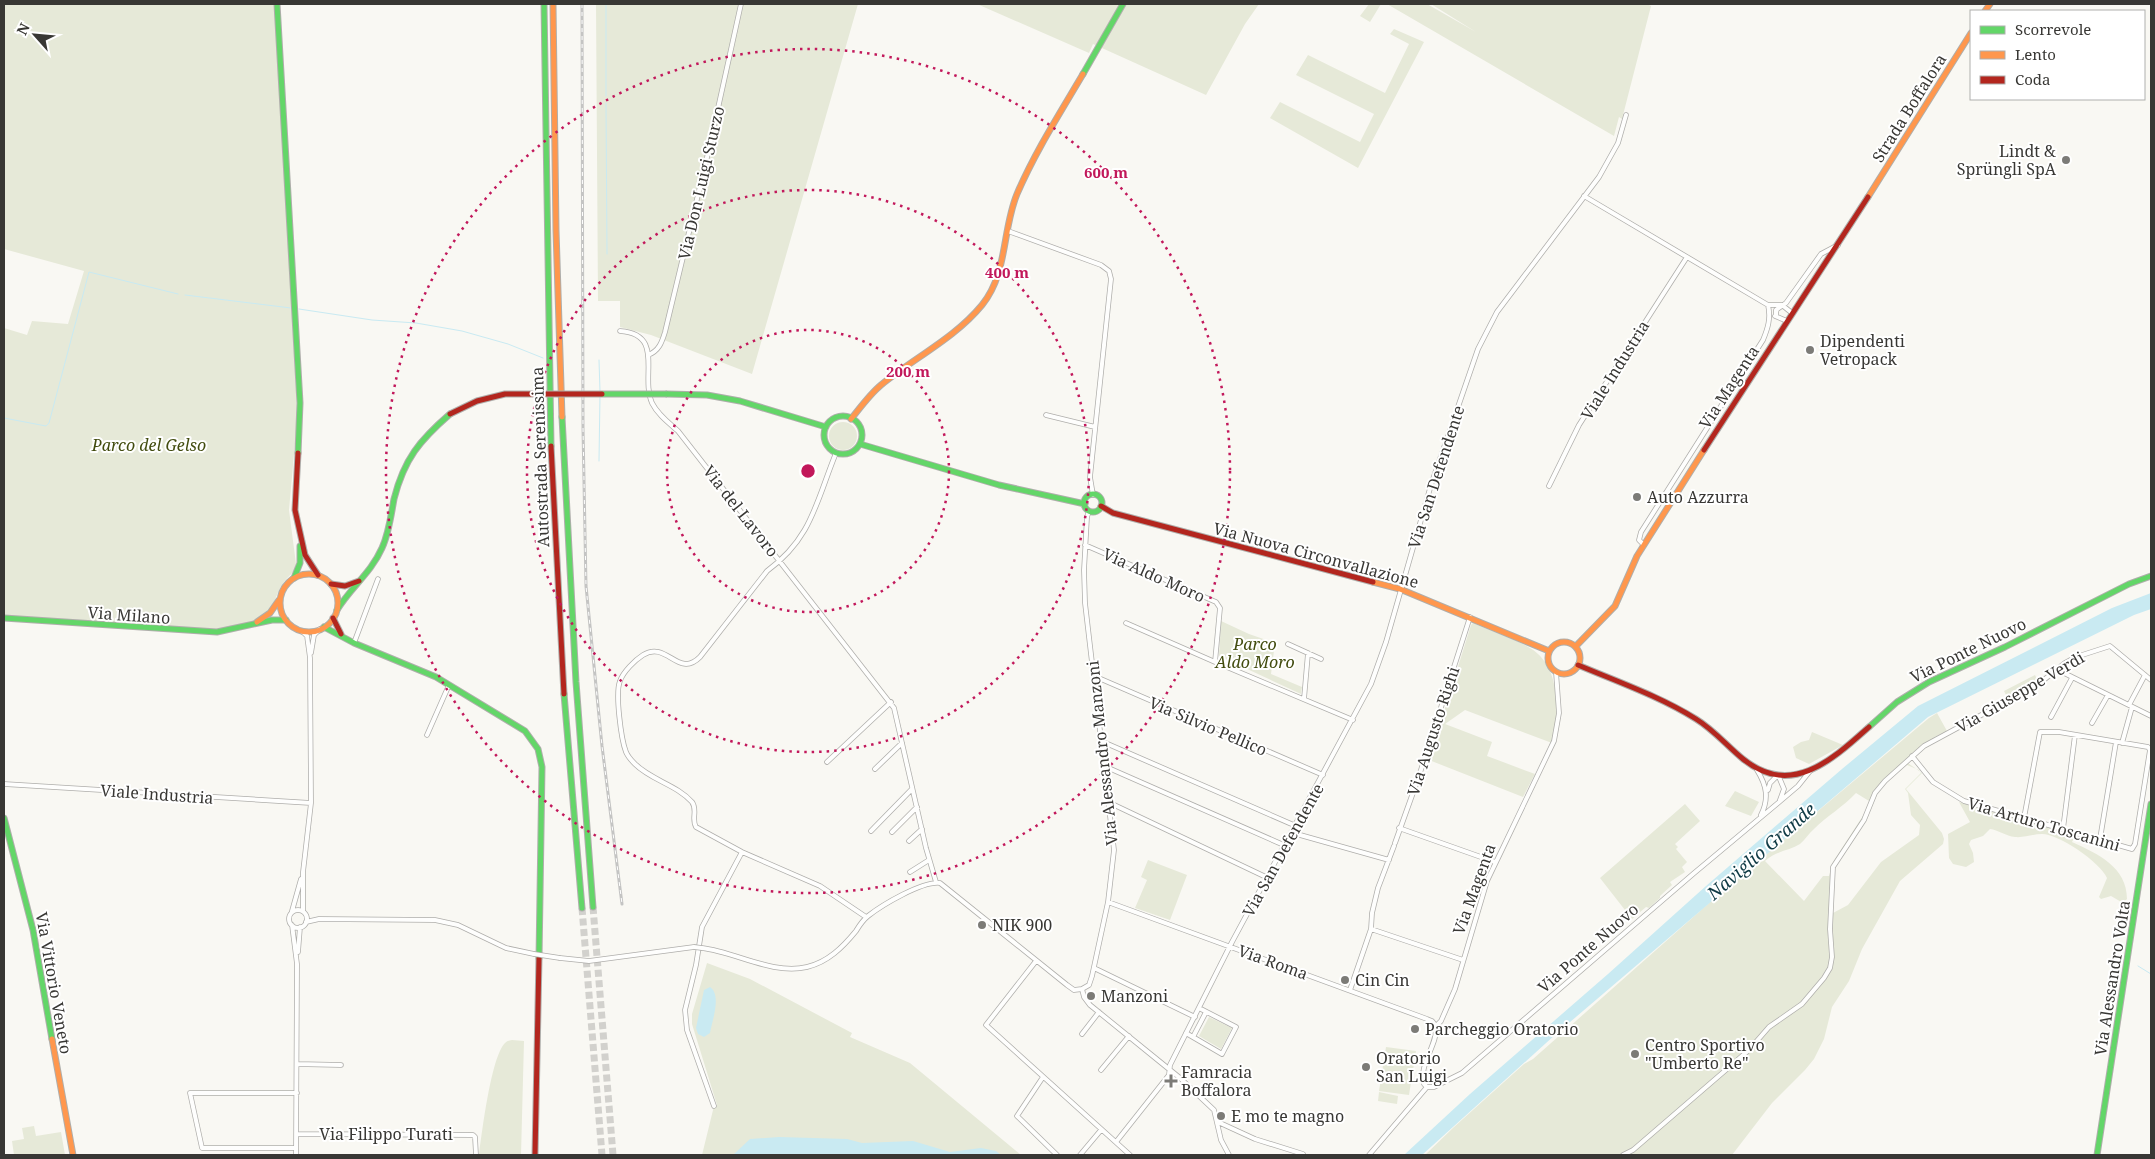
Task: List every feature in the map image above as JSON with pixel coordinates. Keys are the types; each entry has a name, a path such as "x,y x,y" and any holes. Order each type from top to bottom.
{"main road":[{"path":"277,4 300,402 295,510 300,540 305,555 318,575 330,584 338,600 337,610"},
{"name":"Autostrada Serenissima","path":"544,4 551,457 563,679 582,908"},
{"name":"Autostrada Serenissima","path":"553,4 558,308 568,568 579,748 593,908"},
{"path":"852,418 879,386 958,329 979,310 996,280 1016,194 1035,157 1123,4"},
{"name":"Strada Boffalora","path":"1868,196 1970,35"},
{"name":"Via Magenta","path":"1576,646 1615,606 1643,544 1868,196"},
{"path":"322,628 333,618 346,595 372,570 382,546 397,489 405,467 415,448 427,434 450,414 477,401 505,394 707,395 740,400 826,427"},
{"path":"852,418 862,432 860,444 847,454 836,453 827,445 824,433 826,427 834,419 852,418"},
{"path":"860,444 999,486 1085,504 1089,510 1096,511 1101,506 1100,498 1092,495 1086,499 1085,504"},
{"name":"Via Nuova Circonvallazione","path":"1101,506 1113,513 1400,589 1549,650"},
{"path":"294,578 300,563 300,540"},
{"path":"318,575 303,574 294,578 282,592 281,612 293,627 302,631 322,628 416,668 450,685 525,731 538,749 542,767 535,1155"},
{"name":"Via Ponte Nuovo","path":"1756,770 1778,776 1792,776 1810,771 1828,760 1914,690 1988,656 2129,584 2151,576"},
{"path":"330,584 345,586 361,580"},
{"name":"Via Milano","path":"253,625 270,613 282,592"},
{"name":"Via Milano","path":"4,618 217,632 278,618 286,620"},
{"path":"333,618 337,629 343,637"},
{"path":"1566,642 1576,646 1580,656 1578,665 1571,672 1561,674 1549,665 1549,650 1556,643 1566,642"},
{"path":"1578,665 1678,708 1695,718 1756,770"},
{"name":"Via Alessandro Volta","path":"2097,1155 2151,803"},
{"name":"Via Vittorio Veneto","path":"4,818 33,930 73,1155"}],"street":[{"name":"Via Don Luigi Sturzo","path":"648,355 654,353 660,346 665,332 707,157 740,4"},
{"name":"Via San Defendente","path":"1170,1070 1170,1065 1230,946 1293,833 1371,684 1380,662 1431,485 1478,349 1497,312 1599,177 1615,149 1626,115"},
{"path":"1584,196 1768,305 1782,306 1792,313"},
{"path":"1008,231 1102,265 1109,271 1111,279 1090,477 1092,495"},
{"name":"Via Magenta","path":"1776,316 1776,310 1786,303 1821,254 1838,245"},
{"name":"Viale Industria","path":"1549,486 1579,425 1687,257"},
{"path":"1768,305 1770,314 1787,321"},
{"name":"Via Magenta","path":"1643,544 1639,540 1641,532 1763,340 1769,326 1770,314"},
{"name":"Via del Lavoro","path":"620,331 630,332 638,336 645,343 648,355 651,402 660,415 678,431 891,702 936,882"},
{"path":"1046,415 1096,427"},
{"path":"836,453 807,528 798,542 781,561 767,571 696,661 686,665 659,652 648,653 641,656 624,673 619,686 624,744 627,755 645,773 691,801 695,810 694,824 696,827 742,852 820,886 866,918"},
{"name":"Via Alessandro Manzoni","path":"1082,989 1089,985 1094,968 1108,902 1114,850 1085,603 1085,545 1089,510"},
{"name":"Via Aldo Moro","path":"1085,545 1216,602 1220,608 1216,662"},
{"path":"354,643 378,579"},
{"name":"Via Augusto Righi","path":"1350,990 1371,928 1372,912 1378,888 1419,776 1470,617"},
{"path":"1126,623 1353,720"},
{"path":"310,658 314,635 322,628"},
{"path":"302,631 307,636 310,658 311,804 303,872 302,911 306,916 319,919 435,920 458,925 506,948 576,960 603,959 694,947 723,951 782,968 808,967 835,953 866,918 917,888 936,882 946,886 1067,985 1074,990 1082,989 1084,997 1099,1012 1170,1070 1214,1110 1221,1140 1229,1155"},
{"path":"1288,644 1321,659"},
{"name":"Via Giuseppe Verdi","path":"1623,1155 1633,1150 1749,1050 1769,1028 1802,1004 1824,978 1830,968 1832,957 1830,929 1833,867 1864,820 1879,787 1912,756 1924,746 1987,714 2034,686 2076,657 2109,646 2151,680"},
{"path":"1304,699 1308,653"},
{"path":"2056,669 2151,716"},
{"name":"Via Magenta","path":"1427,1087 1424,1084 1423,1075 1436,1026 1446,1011 1483,893 1495,862 1554,741 1558,713 1556,672"},
{"path":"2122,743 2131,706 2145,675"},
{"name":"Via Silvio Pellico","path":"1094,676 1323,775"},
{"path":"2051,717 2072,678"},
{"path":"427,735 450,685"},
{"path":"2092,723 2108,695"},
{"path":"827,762 891,702"},
{"path":"2024,818 2040,732 2075,735 2148,747 2150,750 2142,801"},
{"path":"2063,829 2075,735"},
{"path":"1101,741 1296,826"},
{"path":"2100,839 2116,742"},
{"path":"875,769 902,743"},
{"name":"Via Arturo Toscanini","path":"1912,756 1933,782 1964,801 2128,848 2134,848 2142,801"},
{"path":"1104,766 1286,846"},
{"path":"1756,770 1764,784 1766,794"},
{"name":"Via Ponte Nuovo","path":"1427,1087 1434,1087 1462,1074 1778,804 1798,786 1810,771"},
{"path":"1760,818 1765,807 1766,794 1770,783 1778,776 1784,790 1778,804"},
{"name":"Viale Industria","path":"4,784 311,804"},
{"path":"871,831 912,789"},
{"name":"Via Alessandro Volta","path":"2142,801 2151,803"},
{"path":"1108,802 1268,878"},
{"path":"892,832 917,806"},
{"path":"1399,828 1495,862"},
{"path":"909,841 922,829"},
{"path":"1293,833 1389,860"},
{"path":"714,1106 687,1030 685,1010 696,965 702,926 742,852"},
{"path":"910,872 929,860"},
{"path":"297,964 292,925 289,920 303,872"},
{"name":"Via Roma","path":"1108,902 1427,1019 1436,1026"},
{"path":"292,912 302,911"},
{"path":"306,916 306,922"},
{"path":"296,1155 298,1064 297,964 300,927 306,922 319,919"},
{"path":"292,925 300,927"},
{"path":"1371,928 1463,960"},
{"path":"1036,960 986,1025 1130,1155"},
{"path":"1094,968 1195,1017"},
{"path":"1186,1033 1222,1054 1236,1027 1199,1008"},
{"path":"1082,1034 1099,1012"},
{"path":"1193,1037 1206,1012"},
{"path":"1101,1070 1129,1036"},
{"path":"298,1064 341,1065"},
{"path":"1116,1142 1170,1075 1170,1070"},
{"path":"1043,1077 1017,1116 1057,1155"},
{"path":"1369,1155 1427,1087"},
{"path":"296,1148 202,1148 190,1093 297,1093"},
{"path":"1218,1122 1255,1138 1304,1155"},
{"path":"1080,1155 1101,1130"},
{"name":"Via Filippo Turati","path":"297,1134 474,1135 476,1155"}],"green space":[{"name":"Parco del Gelso","path":"4,4 275,4 296,390 297,421 289,510 296,564 293,572 280,588 270,610 252,622 223,629 193,630 4,616 4,328 27,335 32,321 68,324 84,271 4,249"},
{"path":"596,4 858,4 752,374 651,335 620,327 620,301 598,301"},
{"path":"977,4 1259,4 1245,24 1206,95 1093,44 1089,53"},
{"path":"1369,4 1381,4 1370,22 1360,16"},
{"path":"1387,4 1427,4 1476,32 1431,4 1647,4 1651,6 1622,119 1619,117 1614,136"},
{"path":"1394,29 1424,42 1358,168 1270,118 1280,102 1360,142 1374,114 1296,75 1308,55 1385,93 1409,44 1390,34"},
{"path":"843,422 853,426 857,436 853,446 843,450 833,446 829,436 833,426"},
{"name":"Parco Aldo Moro","path":"1221,621 1275,643 1271,674 1302,687 1301,694 1219,656"},
{"path":"1473,623 1530,648 1548,666 1553,678 1557,705 1552,743 1465,710 1445,724 1492,742 1487,756 1535,774 1523,797 1429,760"},
{"path":"2035,675 2038,681 2008,699 2004,691"},
{"path":"1937,713 1947,731 1935,737 1905,761 1916,769 1907,765 1880,788 1867,818 1835,867 1833,876 1833,913 1848,905 1881,862 1919,835 1920,825 1911,815 1908,793 1905,789 1920,772 1922,773 1906,789 1942,833 1943,844 1900,881 1862,949 1849,981 1832,1007 1824,1039 1814,1059 1772,1103 1732,1155 1425,1155 1524,1064 1533,1059 1726,888","holes":["1856,793 1869,801 1868,808 1833,862 1829,876 1823,876 1804,901 1765,861 1773,855 1800,844 1819,824"]},
{"path":"1812,732 1843,745 1809,764 1796,758 1793,747 1809,740"},
{"path":"1735,791 1759,802 1751,816 1725,806"},
{"path":"1959,802 2076,834 2072,842 2092,851 2116,870 2126,888 2127,899 2123,903 2111,896 2101,899 2099,897 2107,878 2103,872 2078,850 2049,835 2039,834 2015,837 1990,829 1983,836 1971,840 1969,844 1974,862 1966,867 1953,864 1949,858 1948,834 1970,822"},
{"path":"1685,804 1700,821 1675,844 1678,847 1676,849 1687,862 1682,867 1685,872 1670,882 1672,885 1649,908 1646,907 1632,919 1600,878"},
{"path":"1148,860 1187,875 1170,920 1135,908 1147,880 1141,877"},
{"path":"707,963 750,979 852,1033 850,1037 910,1063 1021,1155 702,1155 714,1106 717,1105 692,1024 692,1014"},
{"path":"1209,1017 1232,1028 1221,1049 1199,1036"},
{"path":"512,1040 524,1041 521,1155 479,1155 495,1063 505,1043"},
{"path":"1386,1047 1416,1051 1409,1095 1379,1091"},
{"path":"1379,1092 1398,1096 1397,1104 1378,1101"},
{"path":"34,1126 36,1136 61,1132 65,1155 14,1155 12,1141 24,1139 22,1128"}],"water":[{"name":"Naviglio Grande","path":"2151,593 2151,609 2134,615 1928,717 1556,1034 1422,1155 1404,1155 1470,1094 1706,886 1918,706 2112,608"},
{"path":"710,987 714,991 716,1002 710,1033 704,1037 698,1034 696,1028 704,990"},
{"path":"779,1137 847,1139 862,1143 913,1141 950,1152 981,1148 996,1151 1001,1155 733,1155 750,1139"}],"waterway":[{"path":"606,4 606,96"},
{"path":"606,103 607,254"},
{"path":"4,418 46,426 49,423 89,272 178,294"},
{"path":"185,295 291,308"},
{"path":"299,309 372,320 416,323 462,331 508,344 543,358"},
{"path":"599,360 600,391"},
{"path":"599,461 600,395"},
{"path":"2138,966 2151,974"}],"tunnel":[{"path":"593,907 613,1155"},
{"path":"582,908 602,1155"}],"railway":[{"path":"582,4 583,428 586,586 602,746 622,904"}],"traffic: fast":[{"path":"277,4 300,403 298,453"},
{"path":"544,4 551,446"},
{"path":"1083,74 1123,4"},
{"path":"602,394 667,394"},
{"path":"667,394 707,395 740,401 826,427"},
{"path":"337,610 348,594 367,573 382,548 398,485 408,461 430,433 450,414"},
{"path":"843,416 856,422 862,435 856,448 843,454 830,448 824,435 830,422 843,416"},
{"path":"562,417 576,682 593,907"},
{"path":"860,444 999,485 1085,504"},
{"path":"1093,494 1099,497 1102,503 1099,509 1093,512 1087,509 1084,503 1087,497 1093,494"},
{"path":"294,578 300,563 300,546"},
{"path":"1869,727 1897,702 1929,682 2005,647 2129,584 2151,576"},
{"path":"4,618 217,632 272,620 286,620"},
{"path":"324,627 354,643 436,677 525,731 538,749 542,767 539,958"},
{"path":"564,694 582,908"},
{"path":"2097,1155 2151,804"},
{"path":"4,818 33,930 52,1039"}],"traffic: slow":[{"path":"553,4 556,230 562,417"},
{"path":"1986,10 1990,4"},
{"path":"1868,197 1970,35"},
{"path":"851,419 881,385 947,338 982,305 990,293 1001,265 1012,208 1017,194 1040,148 1083,74"},
{"path":"1576,646 1615,606 1637,556 1704,450"},
{"path":"309,574 325,579 333,587 338,603 333,619 325,627 309,632 293,627 285,619 280,603 285,587 293,579 309,574"},
{"path":"1373,582 1400,589 1549,651"},
{"path":"257,622 270,613 279,600"},
{"path":"1564,642 1570,643 1575,647 1579,652 1580,658 1579,664 1575,669 1570,673 1564,674 1558,673 1553,669 1549,664 1548,658 1549,652 1553,647 1558,643 1564,642"},
{"path":"52,1039 73,1155"}],"traffic: jam":[{"path":"1704,450 1868,197"},
{"path":"450,414 477,401 505,394 602,394"},
{"path":"551,446 564,694"},
{"path":"298,453 295,510 305,555 318,575"},
{"path":"1101,506 1113,513 1373,582"},
{"path":"331,584 345,586 359,581"},
{"path":"333,618 341,634"},
{"path":"1578,665 1668,703 1709,728 1743,759 1761,770 1778,775 1794,775 1826,762 1869,727"},
{"path":"535,1155 539,958"}],"place":[{"name":"Lindt & Sprüngli SpA","path":"2066,160"},
{"name":"Dipendenti Vetropack","path":"1810,350"},
{"name":"Auto Azzurra","path":"1637,497"},
{"name":"NIK 900","path":"982,925"},
{"name":"Cin Cin","path":"1345,980"},
{"name":"Manzoni","path":"1091,996"},
{"name":"Parcheggio Oratorio","path":"1415,1029"},
{"name":"Centro Sportivo \"Umberto Re\"","path":"1635,1054"},
{"name":"Oratorio San Luigi","path":"1366,1067"},
{"name":"Famracia Boffalora","path":"1171,1081"},
{"name":"E mo te magno","path":"1221,1116"}]}
